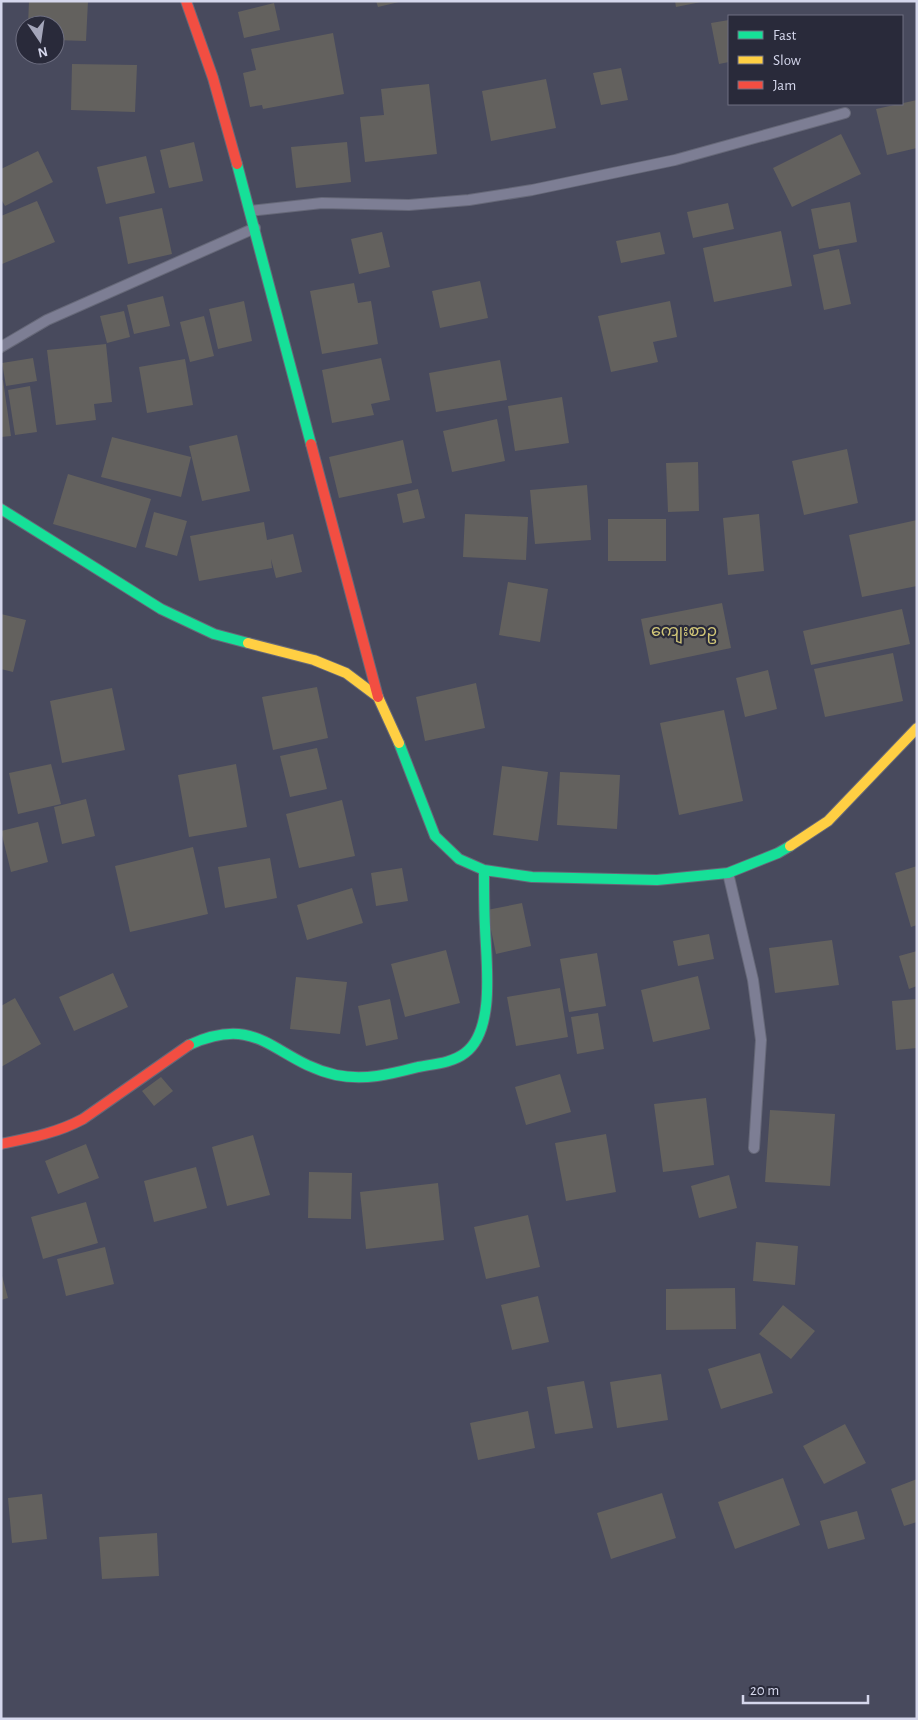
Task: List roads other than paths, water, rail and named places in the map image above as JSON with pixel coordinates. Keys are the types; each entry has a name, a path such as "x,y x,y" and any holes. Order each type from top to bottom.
{"street":[{"path":"186,1 212,78 255,228 378,697 394,731 435,836 459,859 484,870 532,877 657,880 728,873 778,853 828,821 917,728"},
{"path":"250,211 322,203 417,204 469,200 675,160 845,113"},
{"path":"1,347 47,320 255,228"},
{"path":"1,509 161,609 214,634 314,660 346,673 378,697"},
{"path":"1,1144 37,1137 64,1129 83,1119 185,1047 204,1038 225,1034 245,1034 264,1041 295,1060 340,1076 358,1078 376,1077 448,1061 466,1053 476,1040 483,1022 486,993 484,870"},
{"path":"728,873 753,980 761,1040 754,1148"}],"district":[{"name":"ကျေးစာဥ","path":"684,631"}]}
